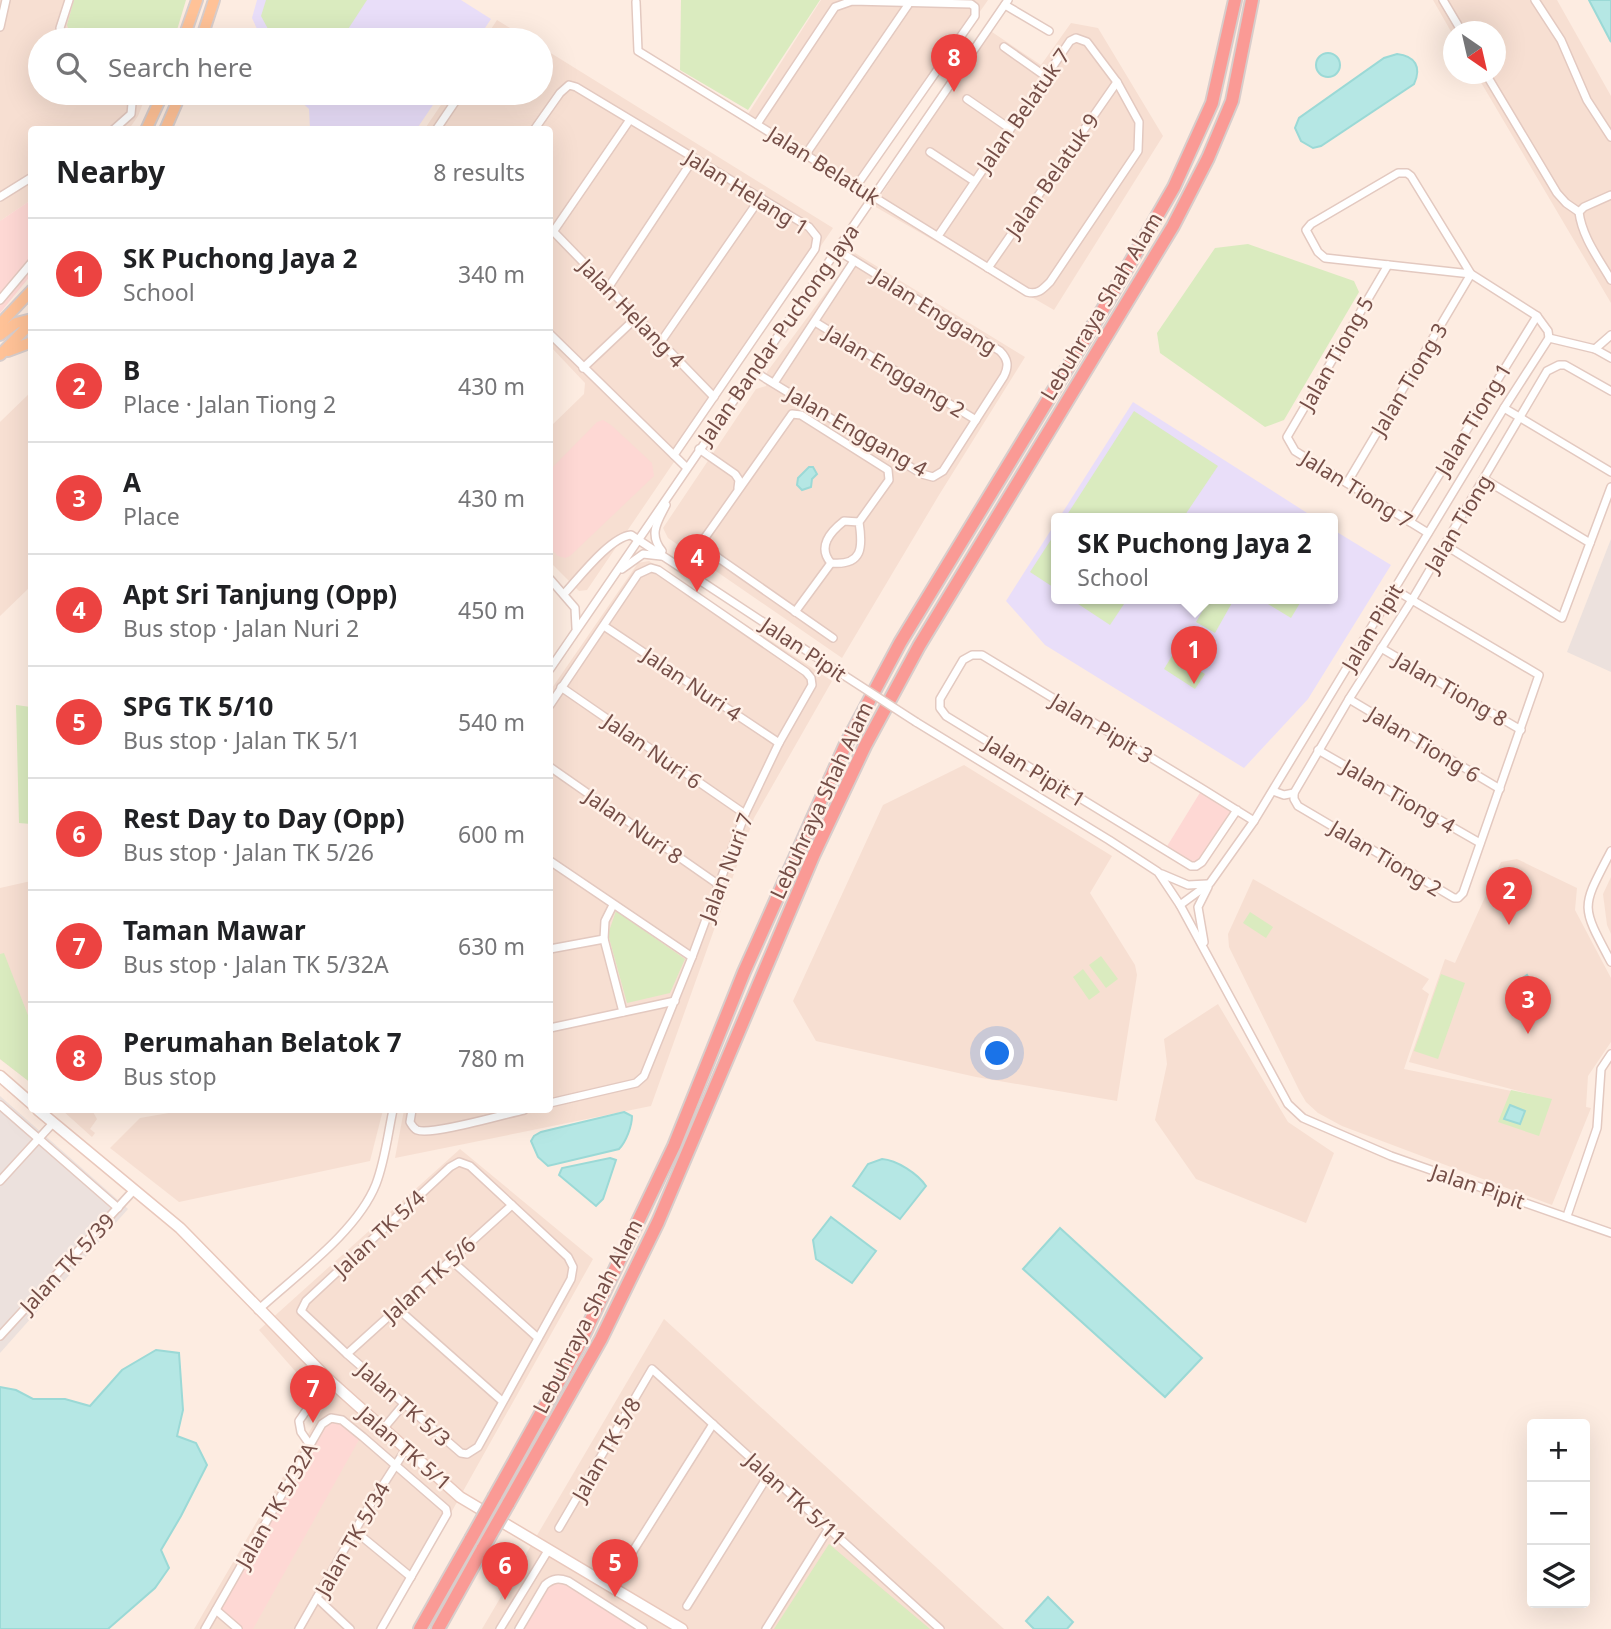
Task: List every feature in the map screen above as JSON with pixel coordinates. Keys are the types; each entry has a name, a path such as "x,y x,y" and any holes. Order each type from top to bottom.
{"highway":[{"name":"Lebuhraya Shah Alam","path":"420,1629 578,1347 674,1146 744,972 845,746 900,643 1108,301 1174,187 1212,103 1235,0"},
{"name":"Lebuhraya Shah Alam","path":"438,1629 601,1339 658,1222 814,854 864,746 919,646 1173,226 1208,158 1232,101 1252,0"}],"main road":[{"path":"187,28 197,0"},
{"path":"205,28 214,0"},
{"path":"148,126 157,105"},
{"path":"167,126 176,105"},
{"path":"0,324 28,294"},
{"path":"0,335 16,323 28,322"},
{"path":"0,355 28,325"},
{"path":"0,355 28,344"}],"street":[{"path":"0,27 6,0"},
{"path":"61,28 68,0"},
{"path":"1443,0 1455,21"},
{"path":"1535,0 1561,40 1587,100 1611,137"},
{"path":"757,124 835,7 852,1 975,6 975,16 857,185"},
{"name":"Jalan Belatuk","path":"636,2 638,51 1033,294 1040,292 1050,282 1138,151 1139,122 1116,82"},
{"path":"1006,2 1049,31"},
{"name":"Jalan Bandar Puchong Jaya","path":"553,664 1006,2"},
{"path":"806,155 908,5"},
{"name":"Jalan Belatuk 7","path":"938,236 1070,41 1076,38 1087,42 1116,82"},
{"path":"1004,47 1045,76"},
{"name":"Jalan Belatuk 9","path":"988,268 1116,82"},
{"path":"1492,84 1557,193 1579,212 1589,242 1611,280"},
{"name":"Jalan Helang 1","path":"553,103 569,85 576,87 810,227 817,237 815,248 674,455"},
{"path":"967,99 1009,128"},
{"path":"118,126 131,114 132,105"},
{"path":"439,126 453,105"},
{"name":"Jalan Helang 1","path":"537,126 552,105"},
{"path":"553,227 629,121"},
{"path":"442,122 446,126"},
{"path":"930,152 974,181"},
{"path":"608,288 694,158"},
{"path":"1471,274 1412,176 1407,173 1398,173 1311,224 1306,230 1318,252 1325,258 1471,274 1537,316 1548,331 1549,338 1595,349 1611,358"},
{"path":"0,197 28,180"},
{"path":"1579,212 1611,195"},
{"path":"660,343 761,197"},
{"name":"Jalan Helang 4","path":"553,232 714,397"},
{"name":"Jalan Enggang","path":"837,250 1004,355 1007,371 976,420"},
{"path":"774,383 854,261"},
{"name":"Jalan Tiong 5","path":"1289,442 1287,438 1388,265"},
{"path":"0,300 28,267"},
{"name":"Jalan Tiong 3","path":"1347,483 1471,274"},
{"name":"Jalan Tiong 1","path":"1410,522 1537,316"},
{"path":"583,368 636,318"},
{"name":"Jalan Enggang 2","path":"815,322 976,420"},
{"path":"1595,349 1611,335"},
{"path":"553,337 686,467"},
{"name":"Jalan Pipit","path":"1180,905 1210,883 1254,821 1549,338"},
{"name":"Jalan Tiong","path":"1294,796 1318,750 1412,600 1547,371 1565,365 1611,391"},
{"name":"Jalan Enggang 4","path":"755,372 928,476 939,475 943,471 976,420"},
{"path":"1504,408 1611,472"},
{"path":"833,638 707,550 704,539 792,414 801,415 888,470 889,480 859,522 863,544 857,556 842,564 831,563 824,554 824,547 834,531 844,521 859,522"},
{"name":"Jalan Tiong 7","path":"1289,442 1295,452 1428,533"},
{"path":"699,449 735,474 739,480 738,489"},
{"path":"735,474 744,474 751,470"},
{"path":"666,557 657,545 654,528 680,476"},
{"path":"1484,479 1590,543"},
{"path":"1445,545 1562,618 1611,487"},
{"path":"564,594 618,539 631,535 639,539"},
{"name":"Jalan Pipit","path":"639,539 916,722 1158,872 1180,905 1288,1104 1303,1118 1391,1156 1611,1233"},
{"path":"612,579 643,554 666,557"},
{"path":"795,612 831,563"},
{"name":"Jalan Nuri 7","path":"553,1102 636,1083 647,1069 745,814 779,743 812,685 806,672 658,570 651,568 638,574 604,626"},
{"path":"553,582 575,608 576,628"},
{"path":"1394,589 1412,600"},
{"name":"Jalan Tiong 2","path":"1294,796 1298,806 1454,898 1463,893 1539,675 1412,600"},
{"path":"553,700 604,626"},
{"name":"Jalan Nuri 4","path":"604,626 779,743"},
{"name":"Jalan Tiong 8","path":"1381,649 1521,730"},
{"name":"Jalan Pipit 3","path":"954,676 963,660 972,655 982,655 1254,821"},
{"name":"Jalan Pipit 1","path":"954,676 940,699 940,708 946,716 1191,866 1199,865 1237,810"},
{"name":"Jalan Nuri 6","path":"561,687 745,814"},
{"name":"Jalan Tiong 6","path":"1349,699 1500,789"},
{"name":"Jalan Tiong 4","path":"1318,750 1480,843"},
{"name":"Jalan Nuri 8","path":"553,769 719,885"},
{"path":"1273,791 1294,796"},
{"path":"1611,851 1592,889 1587,906 1592,926 1611,962"},
{"path":"553,863 692,957"},
{"path":"1158,872 1188,885 1210,883"},
{"path":"1206,953 1198,907 1210,883"},
{"path":"613,905 605,921 604,939 623,1012"},
{"path":"553,948 604,939"},
{"path":"553,1027 675,1001"},
{"path":"1567,1216 1597,1128 1601,1069 1611,1054"},
{"path":"0,1076 28,1100"},
{"path":"0,1105 117,1208"},
{"name":"Jalan TK 5/1","path":"41,1113 180,1228 328,1380 460,1497 679,1628"},
{"path":"258,1310 341,1235 363,1211 377,1182 392,1113"},
{"path":"412,1113 410,1122 417,1130 429,1131 510,1113"},
{"path":"0,1181 53,1123"},
{"name":"Jalan TK 5/4","path":"347,1354 304,1315 302,1306 450,1167 459,1162 470,1166 512,1205"},
{"name":"Jalan TK 5/39","path":"0,1336 134,1191"},
{"path":"397,1308 502,1401 571,1279 573,1267 568,1257 512,1205"},
{"name":"Jalan TK 5/6","path":"347,1354 512,1205"},
{"path":"451,1260 538,1338"},
{"name":"Jalan TK 5/3","path":"347,1354 461,1453 467,1454 478,1447 502,1401"},
{"name":"Jalan TK 5/11","path":"652,1369 940,1629"},
{"name":"Jalan TK 5/8","path":"559,1528 652,1369"},
{"path":"310,1445 301,1432 299,1421 328,1380"},
{"path":"383,1429 404,1404"},
{"name":"Jalan TK 5/32A","path":"205,1629 322,1424 331,1418 342,1420 396,1465"},
{"path":"611,1586 713,1424"},
{"name":"Jalan TK 5/34","path":"299,1629 405,1449"},
{"path":"381,1629 447,1514 444,1506 396,1465"},
{"path":"687,1606 769,1474"},
{"path":"766,1629 828,1528"},
{"path":"355,1531 411,1577"},
{"path":"502,1629 549,1549"},
{"path":"519,1629 545,1584 560,1579 568,1581 643,1629"},
{"path":"317,1598 349,1629"},
{"path":"216,1610 238,1629"}],"shaded area":[{"path":"0,0 177,0 169,28 28,28 28,105 142,105 131,126 28,126 28,202 0,221"},
{"path":"257,0 461,0 491,19 485,28 257,28 252,18"},
{"path":"821,0 988,0 860,185 748,114"},
{"path":"1433,0 1557,0 1611,96 1611,303 1482,84 1506,84 1506,21 1445,21"},
{"path":"497,20 510,28 492,28"},
{"path":"1071,23 1098,28 1163,136 1054,310 874,206 989,30 1041,65"},
{"path":"553,54 833,228 587,590 579,591 553,565 553,424 584,394 585,383 553,349 553,126 427,126 441,105 553,105"},
{"path":"305,105 433,105 419,126 310,126 309,109"},
{"path":"28,202 28,279 0,313 0,221"},
{"path":"855,253 1025,357 842,658 668,538 663,528 756,389 766,386 767,372"},
{"path":"28,395 28,589 0,616 0,422"},
{"path":"1133,402 1307,513 1062,513"},
{"path":"603,420 611,425 652,463 654,476 565,558 553,551 553,467 597,422"},
{"path":"1051,530 1051,604 1338,604 1338,533 1391,565 1308,699 1244,768 1045,645 1006,601"},
{"path":"1611,539 1611,672 1567,652"},
{"path":"649,561 832,681 754,818 651,1106 395,1158 403,1113 553,1113 553,687 638,563"},
{"path":"964,765 1112,856 1090,893 1135,965 1137,975 1117,1101 976,1077 816,1041 793,1001 883,805"},
{"path":"1201,791 1232,811 1199,861 1192,863 1166,848"},
{"path":"1517,859 1577,888 1575,910 1611,978 1611,1042 1588,1076 1586,1107 1591,1108 1552,1205 1342,1126 1318,1113 1306,1102 1299,1090 1229,947 1228,934 1253,879 1429,979 1422,989 1429,994 1404,1069 1541,1097 1409,1062 1445,959 1455,963 1501,862"},
{"path":"1611,877 1611,934 1607,925 1603,894"},
{"path":"28,882 28,1081 0,1059 0,888"},
{"path":"1218,1004 1288,1122 1334,1153 1306,1223 1196,1179 1155,1120 1167,1064 1164,1039"},
{"path":"0,1096 128,1209 0,1353"},
{"path":"65,1113 94,1113 97,1119 90,1129 95,1133 92,1137"},
{"path":"169,1113 382,1113 370,1161 179,1202 110,1148 140,1118"},
{"path":"460,1149 593,1259 386,1629 194,1629 325,1405 259,1330"},
{"path":"664,1319 1004,1629 482,1629"},
{"path":"333,1421 341,1423 360,1438 253,1629 242,1629 220,1609 324,1426"},
{"path":"559,1581 639,1629 522,1629 547,1586"}],"green space":[{"path":"74,0 186,0 178,28 68,28"},
{"path":"266,0 367,0 349,28 268,28 261,16"},
{"path":"681,0 820,0 748,110 680,70"},
{"path":"1248,244 1354,281 1359,292 1284,420 1265,427 1160,353 1157,333 1215,248"},
{"path":"1134,411 1218,466 1186,513 1068,513"},
{"path":"1051,540 1051,586 1030,572"},
{"path":"1078,604 1124,604 1110,625"},
{"path":"1206,604 1231,604 1215,633 1196,622"},
{"path":"1268,604 1299,604 1291,618"},
{"path":"1173,654 1205,674 1195,689 1164,669"},
{"path":"16,705 28,707 28,824 19,823"},
{"path":"616,911 685,959 670,993 627,1003 608,934"},
{"path":"1250,912 1273,927 1266,938 1243,923"},
{"path":"4,953 28,1015 28,1081 0,1059 0,954"},
{"path":"1101,956 1118,979 1106,988 1089,965"},
{"path":"1083,969 1100,992 1089,1000 1073,977"},
{"path":"1441,974 1465,983 1438,1059 1414,1051"},
{"path":"1511,1090 1552,1099 1539,1136 1498,1122"},
{"path":"829,1544 930,1629 774,1629"}],"water":[{"path":"1589,0 1611,0 1611,42 1590,2"},
{"path":"1328,53 1337,56 1340,65 1337,74 1328,77 1319,74 1316,65 1319,56"},
{"path":"1397,54 1408,57 1415,63 1417,72 1414,84 1321,146 1313,148 1301,141 1295,128 1299,118 1384,58"},
{"path":"809,467 813,467 817,474 812,479 811,487 802,490 797,485 798,478"},
{"path":"1527,975 1540,996 1530,1002 1518,981"},
{"path":"1510,1105 1525,1111 1520,1124 1504,1119"},
{"path":"624,1112 632,1116 632,1120 619,1149 548,1166 538,1157 531,1141 541,1132"},
{"path":"610,1158 616,1160 603,1199 596,1206 559,1175 562,1168"},
{"path":"882,1159 907,1168 926,1186 900,1219 853,1186 868,1164"},
{"path":"831,1217 876,1251 852,1283 816,1259 813,1240"},
{"path":"1060,1228 1202,1358 1165,1397 1023,1269"},
{"path":"156,1350 179,1353 183,1410 177,1436 196,1443 207,1465 161,1550 169,1568 155,1588 108,1629 0,1629 0,1387 16,1390 33,1399 65,1399 90,1406 122,1370"},
{"path":"1048,1597 1073,1622 1067,1629 1034,1629 1026,1621"}],"place":[{"name":"Perumahan Belatok 7","path":"954,92"},
{"name":"Apt Sri Tanjung (Opp)","path":"697,592"},
{"name":"SK Puchong Jaya 2","path":"1194,684"},
{"name":"B","path":"1509,925"},
{"name":"A","path":"1528,1034"},
{"name":"Taman Mawar","path":"313,1423"},
{"name":"SPG TK 5/10","path":"615,1597"},
{"name":"Rest Day to Day (Opp)","path":"505,1600"}]}
